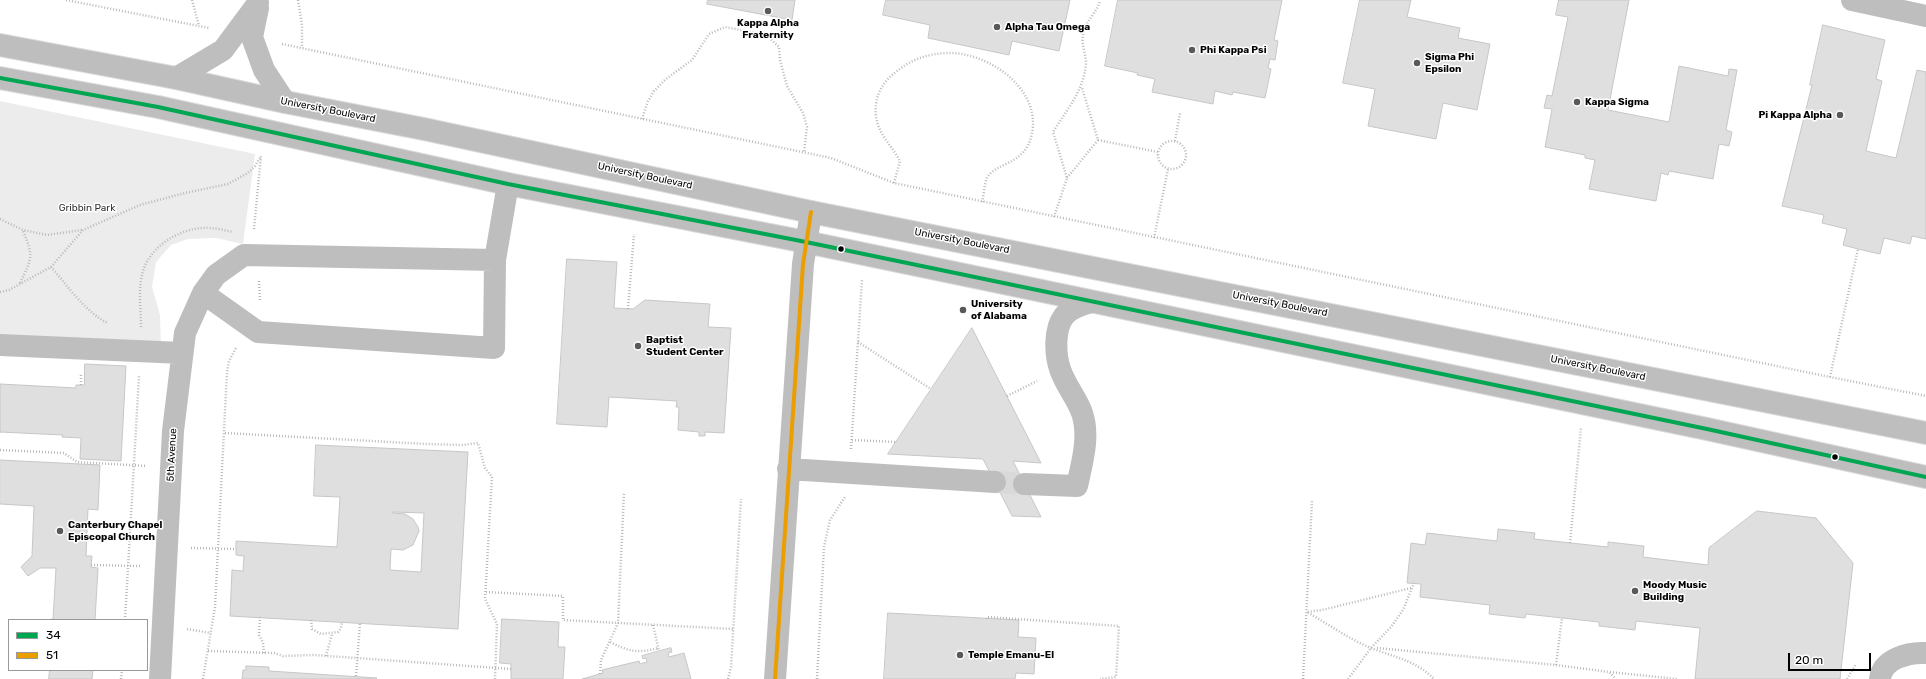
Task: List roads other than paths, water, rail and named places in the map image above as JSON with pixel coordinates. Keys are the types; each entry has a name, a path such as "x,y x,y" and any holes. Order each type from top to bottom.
{"main road":[{"path":"1852,0 1926,16"},
{"path":"176,78 224,50 244,36 259,2"},
{"path":"244,36 285,102"},
{"name":"University Boulevard","path":"0,45 176,78 285,102 432,130 811,212 1926,433"},
{"path":"0,78 158,107 508,184 806,242 1707,429 1926,477"},
{"path":"202,293 258,332 494,348 495,260 508,184"},
{"path":"775,679 788,469 806,242 811,212"},
{"name":"5th Avenue","path":"160,679 173,431 182,353 185,333 202,293 216,275 249,248 495,260"},
{"path":"1024,484 1077,486 1085,440 1083,414 1060,369 1057,337 1059,325 1064,315 1074,308 1091,302"},
{"path":"0,345 182,353"},
{"path":"788,469 995,482"},
{"path":"1880,679 1881,672 1888,663 1910,654 1926,653"}],"tunnel":[{"path":"995,482 1024,484"}],"place":[{"name":"Kappa Alpha Fraternity","path":"768,11"},
{"name":"Alpha Tau Omega","path":"997,27"},
{"name":"Phi Kappa Psi","path":"1192,50"},
{"name":"Sigma Phi Epsilon","path":"1417,63"},
{"name":"Kappa Sigma","path":"1577,102"},
{"name":"Pi Kappa Alpha","path":"1840,115"},
{"name":"University of Alabama","path":"963,310"},
{"name":"Baptist Student Center","path":"638,346"},
{"name":"Canterbury Chapel Episcopal Church","path":"60,531"},
{"name":"Moody Music Building","path":"1635,591"},
{"name":"Temple Emanu-El","path":"960,655"}],"park label":[{"name":"Gribbin Park","path":"87,208"}]}
